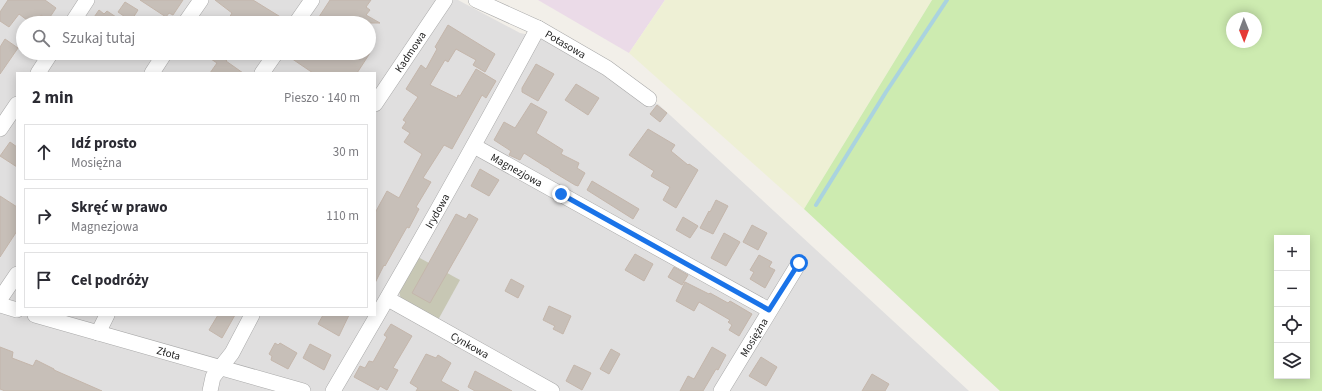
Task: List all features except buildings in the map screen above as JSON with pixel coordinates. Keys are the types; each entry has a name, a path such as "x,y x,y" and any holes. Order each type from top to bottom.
{"street":[{"path":"77,16 87,0"},
{"path":"190,16 201,0"},
{"path":"301,16 312,0"},
{"name":"Kadmowa","path":"376,103 445,0"},
{"name":"Potasowa","path":"476,0 538,28 607,68 649,99"},
{"name":"Irydowa","path":"333,391 388,298 474,146 538,28"},
{"path":"39,72 46,60"},
{"path":"153,72 160,60"},
{"path":"263,72 271,60"},
{"path":"0,129 16,105"},
{"name":"Magnezjowa","path":"474,146 769,310"},
{"name":"Mosiężna","path":"721,391 799,263"},
{"path":"0,299 16,275"},
{"name":"Cynkowa","path":"388,298 552,391"},
{"path":"0,305 16,310"},
{"name":"Złota","path":"38,316 303,391"},
{"path":"98,333 106,316"},
{"path":"210,391 213,378 232,353 251,316"}],"shaded area":[{"path":"0,0 458,0 520,33 548,39 646,102 658,104 969,391 0,391"},
{"path":"538,0 665,0 629,53"},
{"path":"665,0 932,0 804,209 629,53"},
{"path":"418,257 460,280 438,320 401,300 399,291"}],"green space":[{"path":"932,0 1322,0 1322,391 1000,391 804,209"}],"waterway":[{"path":"816,205 886,92 947,0"}],"route":[{"path":"561,194 769,310 799,263"}]}
